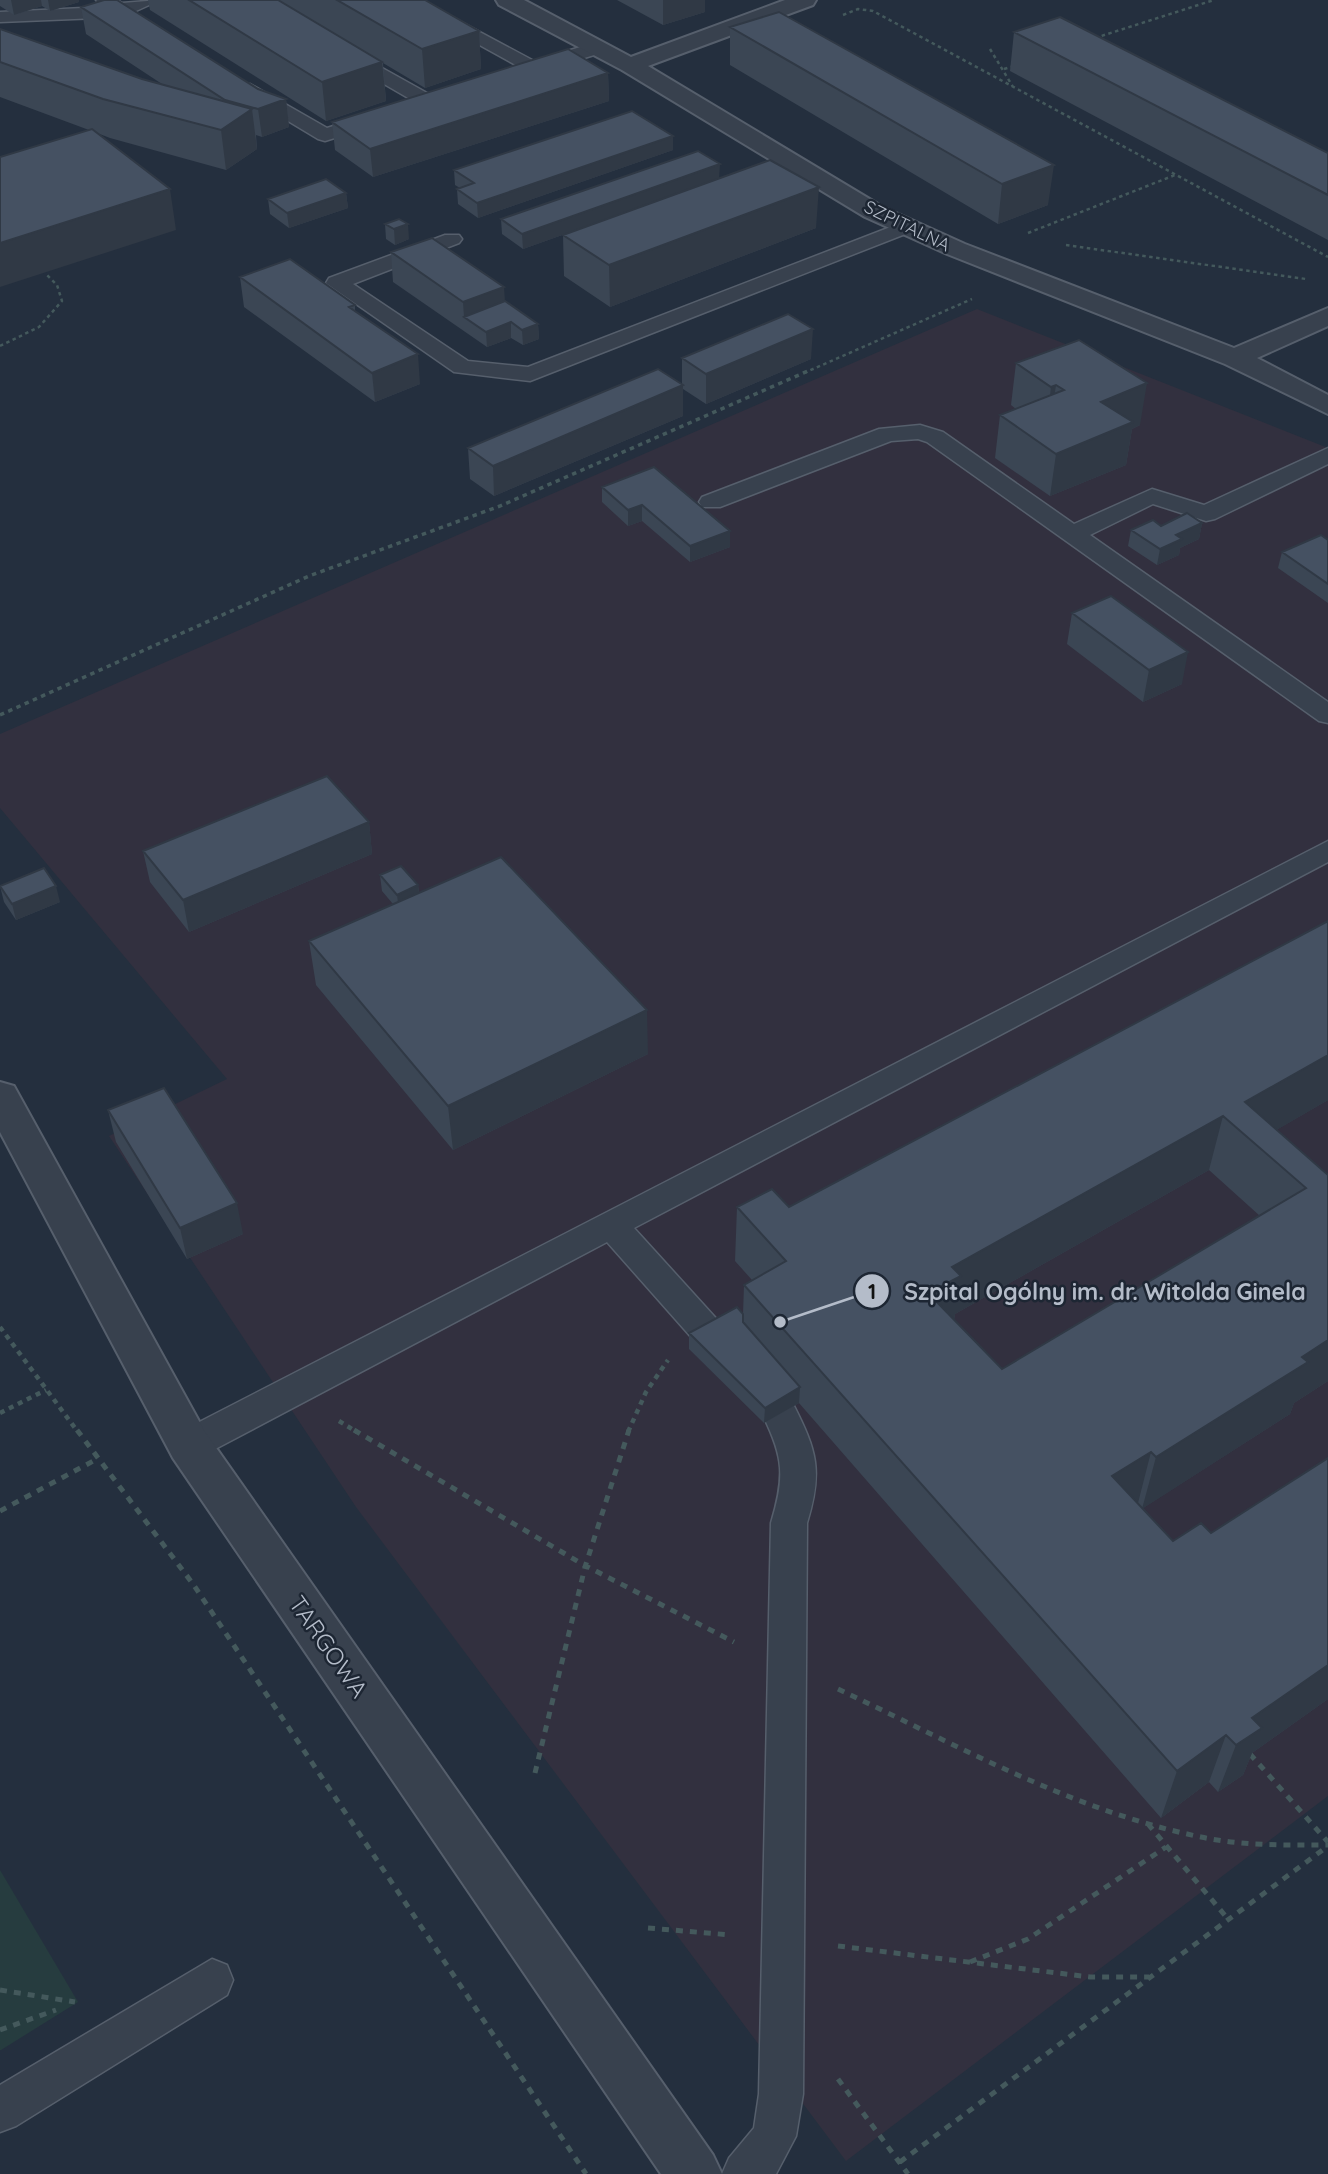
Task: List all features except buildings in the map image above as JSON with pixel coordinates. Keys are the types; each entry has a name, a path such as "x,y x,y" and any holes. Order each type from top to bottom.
{"street":[{"name":"SZPITALNA","path":"507,0 631,65 874,212 906,228 1235,358 1328,406"},
{"path":"631,65 804,0"},
{"path":"1235,358 1328,316"},
{"name":"TARGOWA","path":"0,1096 189,1445 694,2174"}],"lane":[{"path":"0,17 150,0"},
{"path":"407,0 532,68"},
{"path":"112,5 143,24"},
{"path":"234,80 325,135 435,100 336,48"},
{"path":"506,77 597,48"},
{"path":"452,239 337,283 463,367 530,374 906,228"},
{"path":"710,502 873,438 896,432 920,432 935,436 1328,715"},
{"path":"1072,534 1152,496 1206,514 1328,455"},
{"path":"189,1445 1328,850"},
{"path":"611,1224 705,1329"},
{"path":"745,2174 763,2158 779,2127 783,2061 789,1523 801,1485 800,1452 780,1414"},
{"path":"0,2110 212,1980"}],"path":[{"path":"1087,41 1214,0"},
{"path":"832,19 858,9 873,10 1328,257"},
{"path":"990,49 1013,87"},
{"path":"1004,69 1016,65"},
{"path":"1034,237 1027,233 1175,175"},
{"path":"1055,244 1314,280"},
{"path":"0,346 39,327 62,301 57,285 46,274"},
{"path":"0,715 328,566 418,531 500,506 1024,276"},
{"path":"0,1327 193,1584 586,2174"},
{"path":"535,1773 584,1564 630,1420 649,1384 705,1329"},
{"path":"0,1413 46,1390"},
{"path":"0,1511 97,1459"},
{"path":"900,2162 1328,1844 1250,1754"},
{"path":"1148,1824 1228,1919"},
{"path":"970,1962 1028,1939 1166,1847"},
{"path":"648,1928 784,1940 1090,1977 1150,1977"},
{"path":"0,1990 78,2002 0,2030"},
{"path":"833,2073 908,2174"}],"shaded area":[{"path":"977,309 1328,448 1328,1796 846,2161 356,1507 109,1136 227,1079 0,808 0,734"}],"green space":[{"path":"0,1870 78,2002 1,2050 0,2050"}],"place":[{"name":"Szpital Ogólny im. dr. Witolda Ginela","path":"780,1322"}]}
